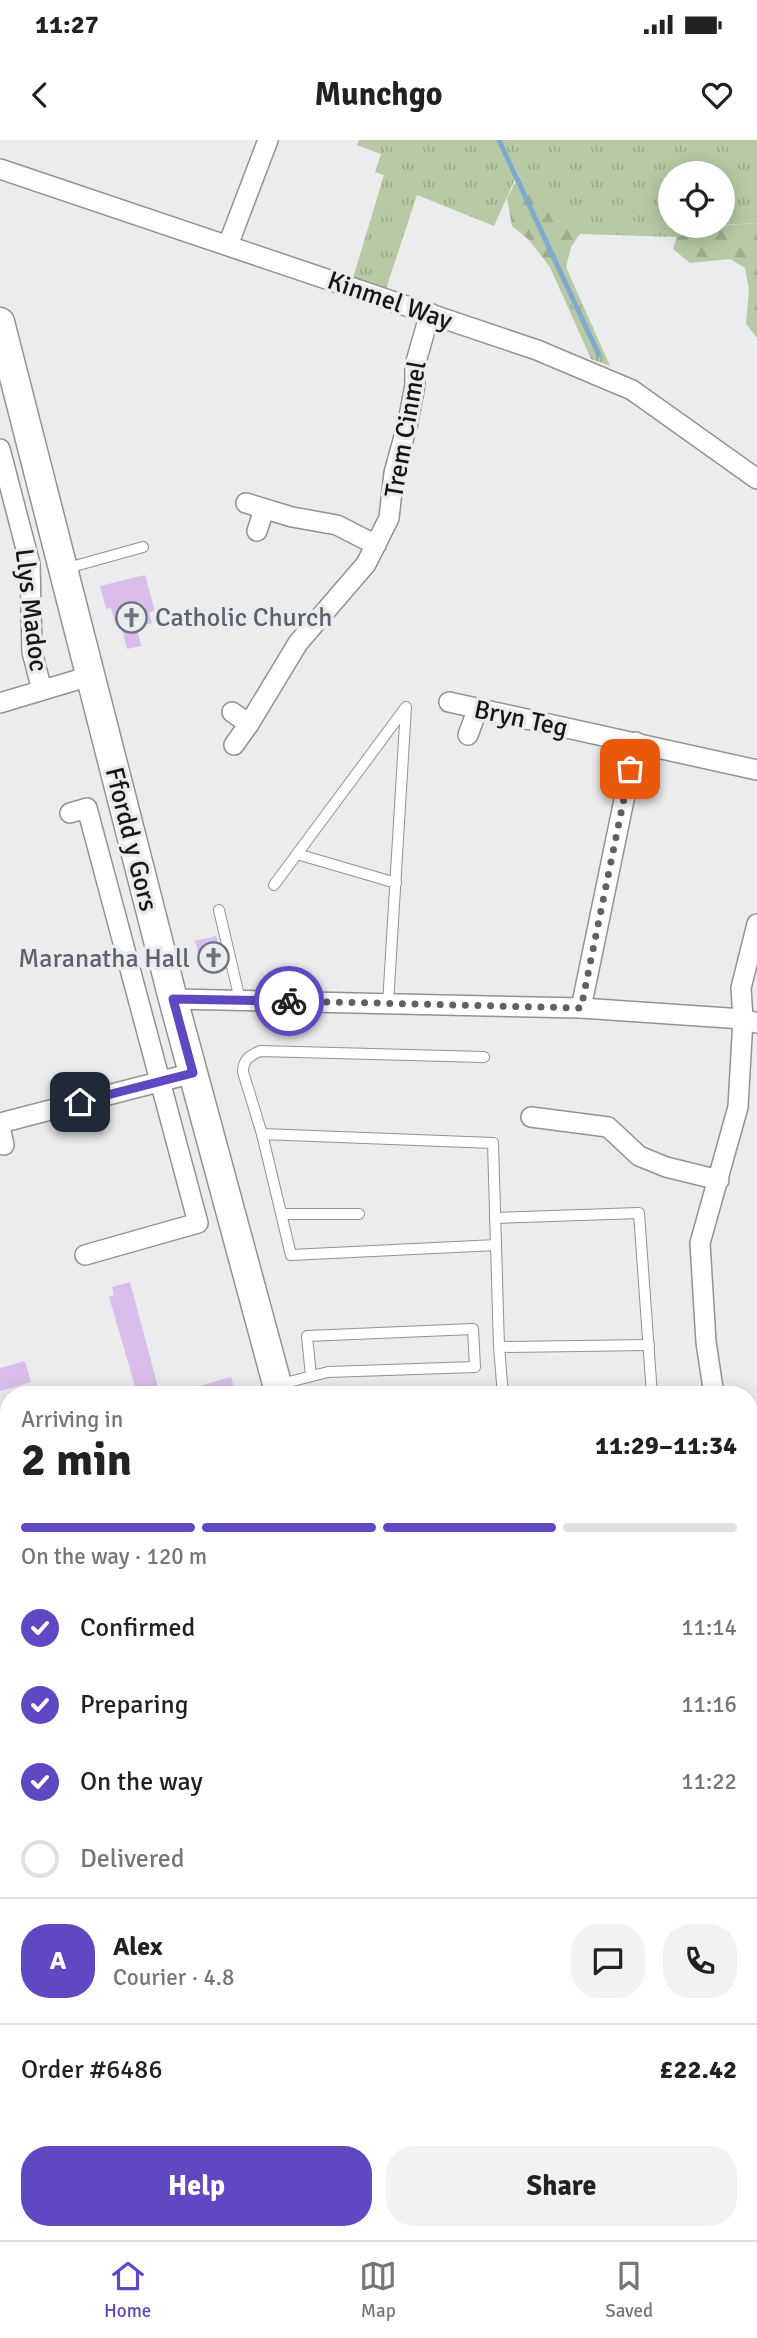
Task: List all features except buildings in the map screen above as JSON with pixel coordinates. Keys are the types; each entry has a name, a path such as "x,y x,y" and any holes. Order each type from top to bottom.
{"street":[{"path":"228,245 268,140"},
{"name":"Kinmel Way","path":"0,169 537,350 632,390 757,479"},
{"name":"Trem Cinmel","path":"234,745 298,643 366,564 389,518 394,473 411,410 415,365 430,313"},
{"name":"Ffordd y Gors","path":"0,322 173,999 277,1386"},
{"name":"Llys Madoc","path":"0,449 30,564 32,642 42,690"},
{"path":"257,531 255,507 337,525 376,545"},
{"path":"0,703 90,676"},
{"name":"Bryn Teg","path":"449,702 757,770"},
{"path":"468,734 478,708"},
{"path":"232,712 248,724"},
{"path":"581,1008 636,742"},
{"path":"70,813 87,808 198,1223 85,1255"},
{"path":"713,1386 706,1342 700,1243 738,1107 750,1021 741,988 757,924"},
{"path":"173,999 581,1008 750,1021"},
{"path":"1,1131 193,1073"},
{"path":"531,1117 608,1127 639,1156 666,1167 719,1180"}],"lane":[{"path":"63,569 144,547"},
{"path":"274,885 406,707 388,1003"},
{"path":"297,854 396,883"},
{"path":"219,910 240,1000"},
{"path":"484,1058 260,1051 246,1060 243,1072 262,1134 291,1255 496,1245"},
{"path":"262,1134 493,1143 502,1386"},
{"path":"495,1218 639,1213 651,1386"},
{"path":"282,1214 359,1214"},
{"path":"287,1386 328,1372 475,1367 473,1329 307,1336 311,1376"},
{"path":"499,1347 649,1345"}],"green space":[{"path":"359,140 499,140 516,177 494,226 417,195 386,289 353,278 384,175 375,172 381,154 357,145"},
{"path":"501,140 757,140 757,223 735,224 735,161 658,161 658,236 580,234 568,212 519,176"},
{"path":"519,176 568,212 580,234 571,247 566,267 550,267 529,240 512,226 507,198"},
{"path":"757,223 757,338 746,324 749,290 745,268 730,259 690,263 673,249 677,238 735,238 735,225"},
{"path":"550,267 566,267 610,366 591,359"}],"waterway":[{"path":"499,140 599,355"}],"way so far":[{"path":"289,1001 581,1008 630,769"}],"place":[{"name":"Catholic Church","path":"132,617"},
{"name":"Maranatha Hall","path":"213,958"}],"route":[{"path":"80,1102 193,1073 173,999 289,1001"}]}
